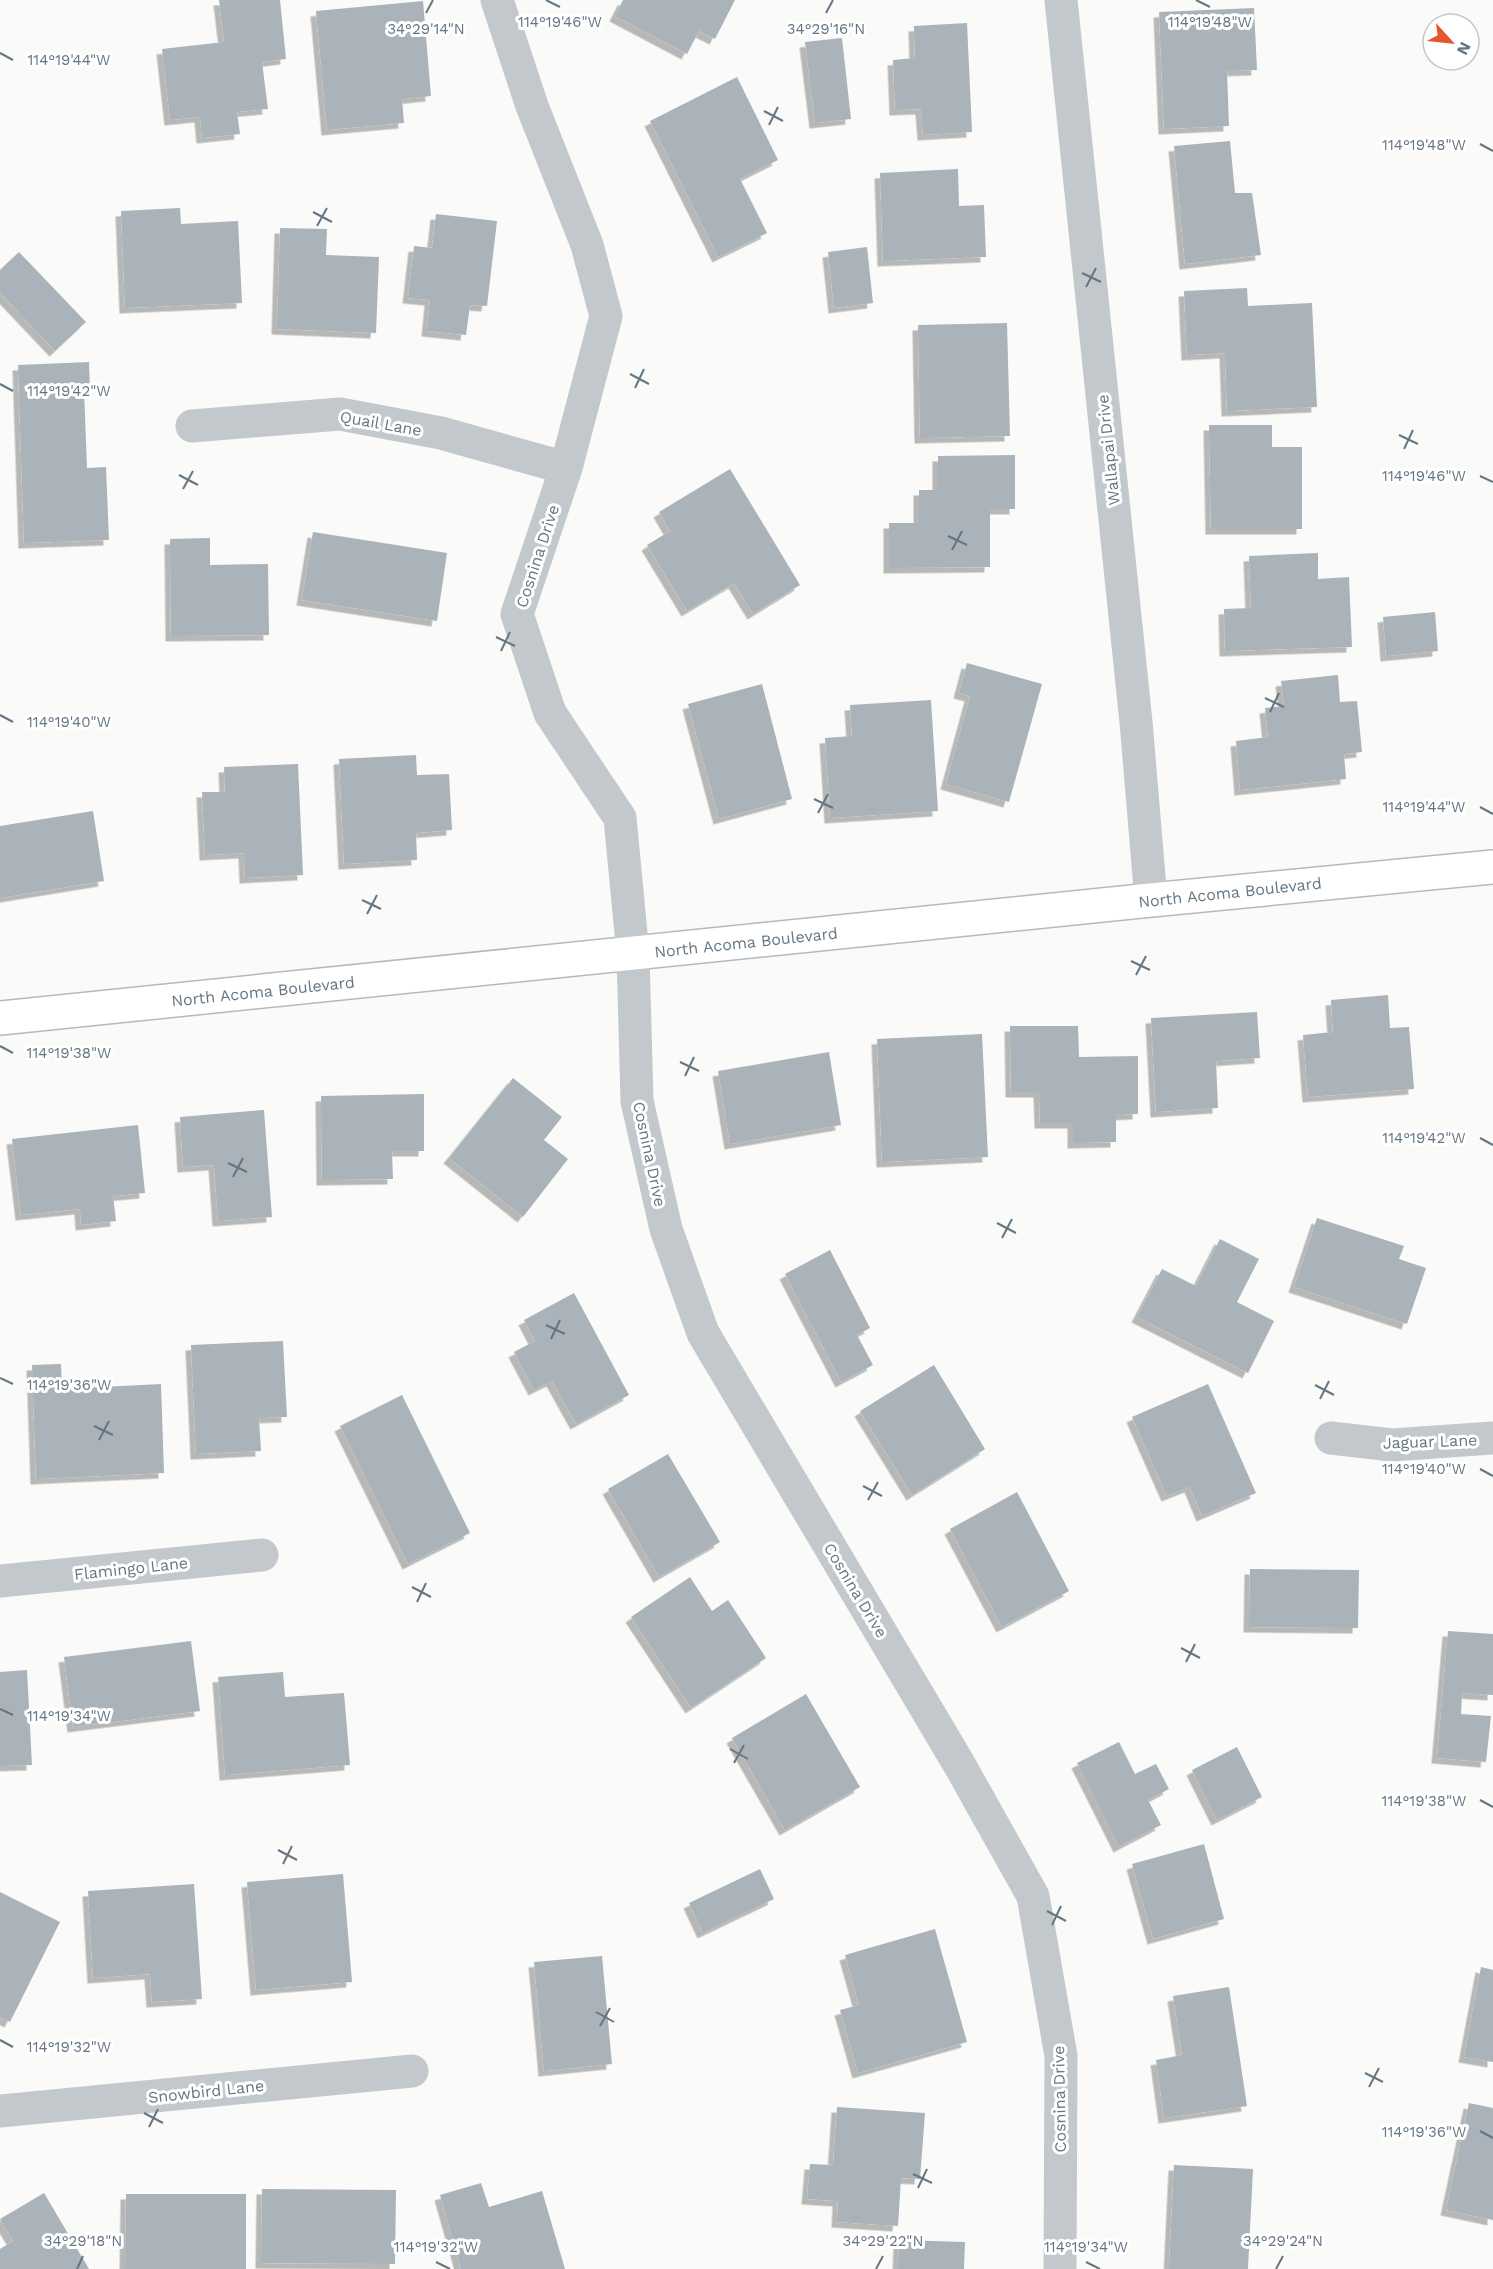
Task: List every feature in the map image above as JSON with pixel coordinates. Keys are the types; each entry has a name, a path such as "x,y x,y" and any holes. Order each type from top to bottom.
{"main road":[{"name":"North Acoma Boulevard","path":"0,1018 1493,867"}],"street":[{"name":"Cosnina Drive","path":"497,0 532,106 587,245 606,316 566,468 517,614 550,713 620,818 633,954 638,1101 666,1229 703,1333 959,1764 1033,1896 1061,2056 1060,2269"},
{"name":"Wallapai Drive","path":"1061,0 1136,722 1151,900"},
{"name":"Quail Lane","path":"192,426 340,414 441,433 566,468"},
{"name":"Jaguar Lane","path":"1331,1438 1392,1444 1493,1438"},
{"name":"Flamingo Lane","path":"0,1581 262,1555"},
{"name":"Snowbird Lane","path":"0,2111 412,2071"}],"building":[{"path":"219,0 280,0 286,59 262,62 268,109 237,112 240,134 202,138 200,117 170,120 162,49 224,42"},
{"path":"623,0 735,0 715,39 699,31 687,54 615,16"},
{"path":"423,1 431,96 402,99 404,123 327,130 316,11"},
{"path":"1254,8 1257,70 1227,71 1229,126 1164,129 1159,12"},
{"path":"967,23 972,132 923,135 921,109 895,110 893,60 915,58 914,26"},
{"path":"842,38 851,119 815,123 805,42"},
{"path":"737,77 778,160 740,179 767,233 718,257 650,121"},
{"path":"1230,141 1235,193 1252,193 1261,255 1185,264 1174,146"},
{"path":"958,169 959,206 984,205 986,257 883,261 880,173"},
{"path":"180,208 181,224 238,221 242,303 125,308 121,211"},
{"path":"436,214 497,221 487,306 470,305 466,335 427,331 430,300 408,298 414,246 432,248"},
{"path":"280,228 327,229 326,255 379,257 376,333 277,329"},
{"path":"867,247 873,303 834,308 828,252"},
{"path":"19,252 86,322 55,351 0,293 0,270"},
{"path":"1247,288 1248,306 1312,303 1317,407 1227,411 1225,353 1187,355 1184,291"},
{"path":"1007,323 1010,436 920,438 918,325"},
{"path":"89,362 90,390 84,389 87,468 106,467 109,540 24,543 18,365"},
{"path":"1209,425 1272,425 1272,447 1302,447 1302,529 1211,529"},
{"path":"1015,455 1015,509 990,509 990,567 889,568 889,523 919,523 919,490 938,490 938,456"},
{"path":"730,469 800,585 753,614 734,583 687,611 647,545 670,531 659,512"},
{"path":"313,532 447,553 437,621 302,600"},
{"path":"210,538 210,565 268,564 269,635 171,636 170,539"},
{"path":"1318,553 1318,579 1349,577 1352,647 1225,651 1224,609 1251,608 1249,556"},
{"path":"1435,612 1438,651 1386,656 1383,617"},
{"path":"967,663 1042,684 1009,802 946,784 970,696 959,693"},
{"path":"1338,675 1340,702 1357,701 1362,752 1344,754 1346,779 1240,790 1236,741 1268,737 1265,708 1284,706 1281,681"},
{"path":"762,684 792,799 719,819 688,704"},
{"path":"931,700 938,811 830,818 825,738 852,736 850,705"},
{"path":"416,755 417,775 449,774 452,830 416,833 417,860 344,864 339,759"},
{"path":"298,764 303,875 245,878 244,853 205,855 202,792 225,792 224,767"},
{"path":"93,811 104,881 0,898 0,826"},
{"path":"1388,995 1390,1028 1409,1027 1414,1089 1308,1097 1303,1035 1333,1032 1331,1000"},
{"path":"1257,1012 1260,1058 1216,1061 1218,1108 1156,1112 1151,1018"},
{"path":"1010,1026 1078,1026 1079,1057 1138,1056 1138,1114 1116,1115 1116,1142 1073,1143 1073,1123 1040,1123 1039,1092 1011,1092"},
{"path":"982,1034 988,1157 882,1162 877,1039"},
{"path":"829,1052 841,1125 730,1144 718,1071"},
{"path":"513,1078 562,1117 544,1140 568,1159 523,1217 449,1158"},
{"path":"424,1094 424,1151 392,1151 393,1179 322,1180 321,1096"},
{"path":"264,1110 272,1217 218,1221 214,1165 183,1167 180,1117"},
{"path":"138,1125 145,1193 113,1196 116,1221 81,1225 80,1209 21,1215 12,1139"},
{"path":"1317,1218 1404,1246 1399,1259 1426,1268 1407,1324 1294,1287"},
{"path":"1220,1239 1259,1259 1237,1302 1274,1321 1248,1373 1137,1317 1162,1269 1196,1286"},
{"path":"830,1250 870,1328 857,1335 873,1365 841,1382 785,1274"},
{"path":"574,1293 629,1395 576,1424 552,1381 534,1390 514,1352 535,1341 524,1320"},
{"path":"283,1341 287,1417 259,1418 261,1451 196,1454 191,1345"},
{"path":"61,1364 62,1389 161,1384 164,1473 36,1479 32,1365"},
{"path":"934,1365 985,1449 912,1495 860,1411"},
{"path":"1208,1384 1256,1493 1202,1516 1190,1487 1167,1496 1132,1417"},
{"path":"402,1395 470,1533 408,1564 340,1426"},
{"path":"668,1454 720,1542 659,1577 608,1489"},
{"path":"1017,1492 1069,1591 1002,1627 950,1529"},
{"path":"1250,1569 1359,1570 1358,1628 1249,1627"},
{"path":"690,1577 712,1611 728,1600 766,1658 691,1708 631,1617"},
{"path":"1448,1631 1493,1634 1493,1695 1462,1693 1461,1714 1491,1716 1486,1762 1437,1758"},
{"path":"191,1641 200,1711 73,1727 64,1657"},
{"path":"27,1670 32,1765 0,1766 0,1672"},
{"path":"283,1672 285,1697 344,1693 350,1765 225,1775 218,1677"},
{"path":"806,1694 860,1787 785,1830 732,1738"},
{"path":"1119,1742 1135,1774 1156,1764 1169,1789 1148,1800 1161,1825 1119,1847 1077,1763"},
{"path":"1237,1747 1262,1797 1217,1820 1192,1770"},
{"path":"1204,1844 1224,1919 1153,1939 1132,1864"},
{"path":"760,1869 774,1899 703,1933 689,1903"},
{"path":"343,1874 352,1982 256,1990 247,1882"},
{"path":"194,1884 202,1999 152,2002 150,1974 93,1978 88,1891"},
{"path":"0,1892 60,1922 10,2022 0,2017"},
{"path":"935,1929 967,2042 858,2073 840,2010 859,2005 845,1955"},
{"path":"602,1956 612,2064 544,2071 534,1962"},
{"path":"1481,1967 1493,1970 1493,2062 1464,2057"},
{"path":"1229,1987 1247,2106 1164,2118 1156,2060 1182,2055 1173,1996"},
{"path":"1469,2103 1493,2108 1493,2220 1446,2210"},
{"path":"837,2107 925,2113 920,2179 901,2178 898,2226 837,2222 838,2201 807,2199 810,2164 833,2165"},
{"path":"1174,2165 1253,2169 1248,2269 1169,2269"},
{"path":"481,2183 489,2207 542,2191 565,2269 461,2269 440,2195"},
{"path":"262,2189 396,2190 395,2264 261,2263"},
{"path":"44,2193 89,2269 0,2269 0,2249 13,2241 0,2219"},
{"path":"126,2194 246,2194 246,2269 125,2269"},
{"path":"899,2240 965,2242 964,2269 898,2269"}]}
